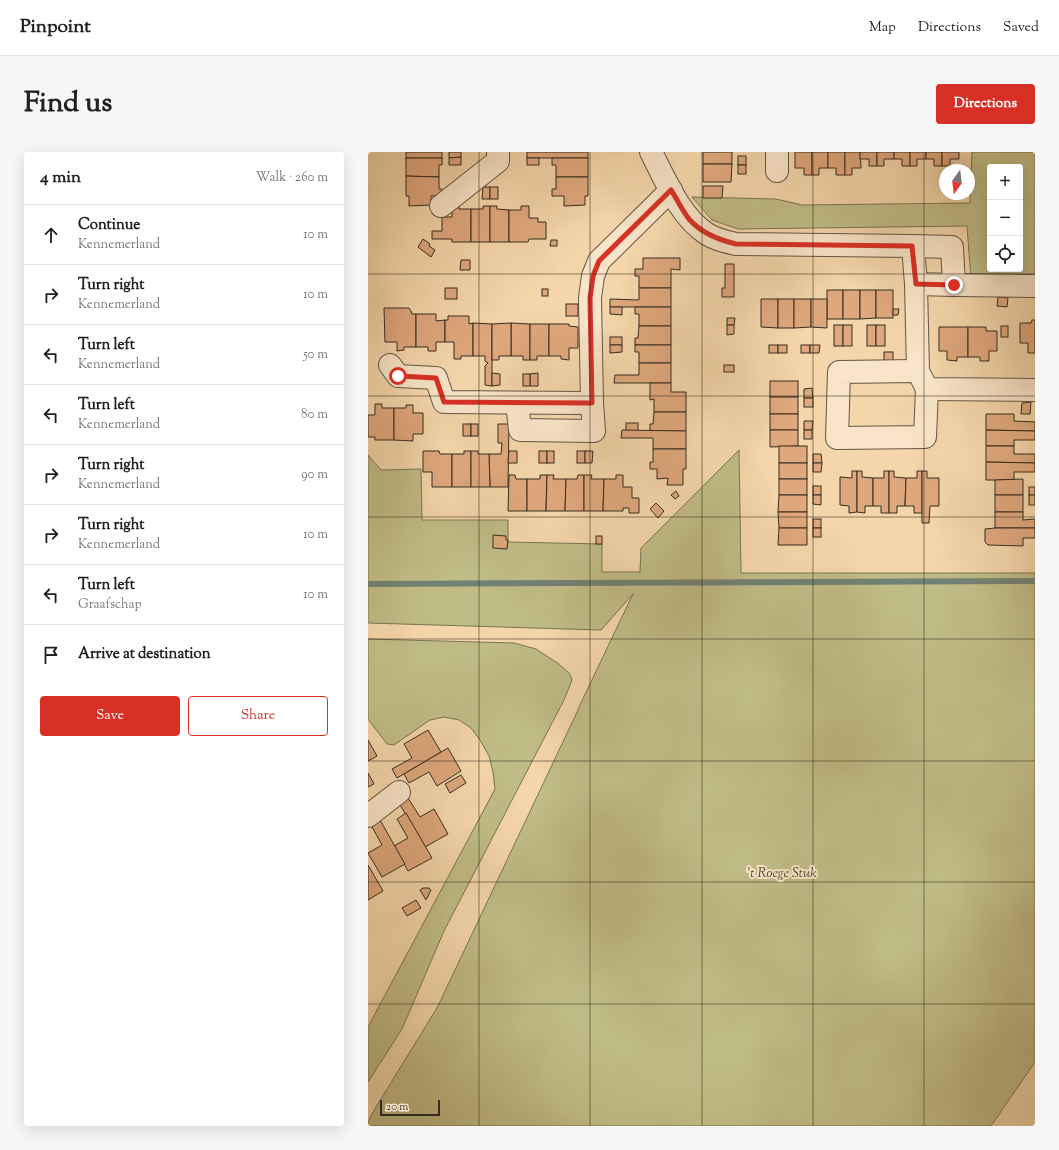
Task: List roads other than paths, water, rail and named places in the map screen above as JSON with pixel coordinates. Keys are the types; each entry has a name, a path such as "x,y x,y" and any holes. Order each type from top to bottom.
{"street":[{"path":"651,152 671,190 690,220 707,234 722,241 736,244 952,247 954,285"},
{"path":"441,206 498,156"},
{"path":"390,365 398,376 436,378 444,402 518,403 520,430 594,431 590,298 593,276 599,261 671,190"},
{"path":"912,246 916,284 922,380 925,437 837,438 839,372 922,380 1035,390"},
{"path":"916,284 1035,286"},
{"path":"368,816 399,792"}],"waterway":[{"path":"368,584 1035,581"}],"park label":[{"name":"'t Roege Stuk","path":"782,872"}]}
